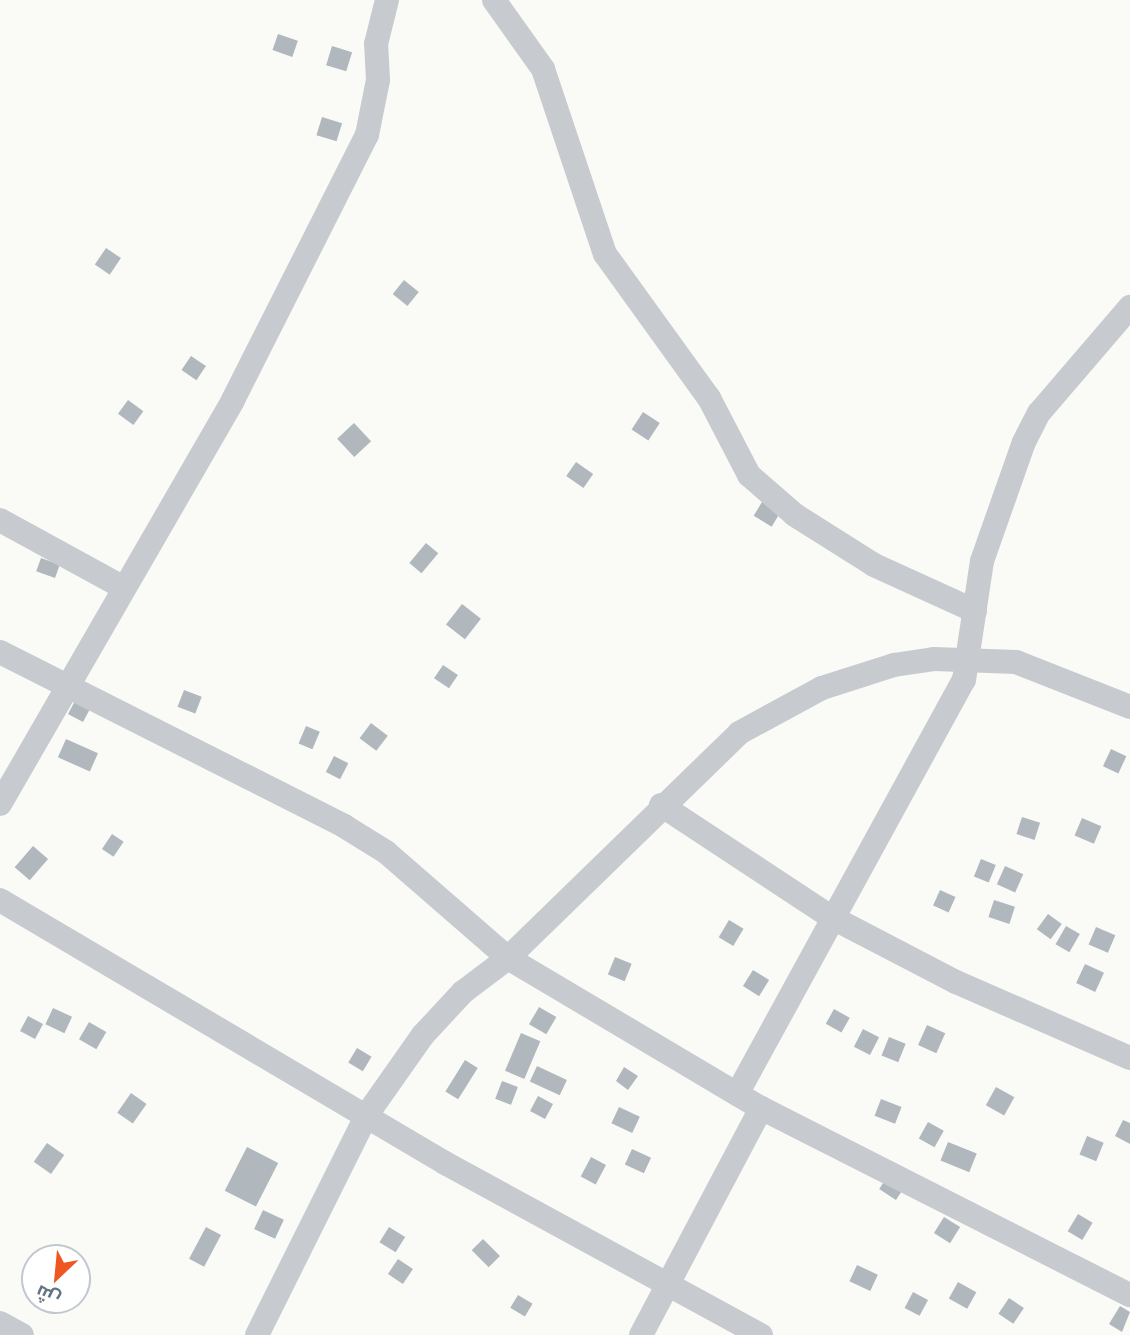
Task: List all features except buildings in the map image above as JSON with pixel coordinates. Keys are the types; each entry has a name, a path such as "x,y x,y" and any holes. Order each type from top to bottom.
{"street":[{"path":"0,804 233,400 367,135 378,80 376,44 387,0"},
{"path":"494,0 544,69 605,254 709,398 749,475 795,515 874,565 975,611"},
{"path":"737,1094 831,917 964,680 970,657 982,561 1024,442 1039,413 1130,307"},
{"path":"0,520 124,588"},
{"path":"0,652 65,688 344,826 386,852 508,958 761,1108 1130,1295"},
{"path":"258,1335 366,1116 423,1035 463,992 508,958 661,805 739,733 822,688 894,665 970,657 1016,662 1130,707"},
{"path":"661,805 831,917 956,982 1130,1058"},
{"path":"0,900 366,1116 761,1335"},
{"path":"641,1335 761,1108"},
{"path":"0,1322 22,1335"}]}
